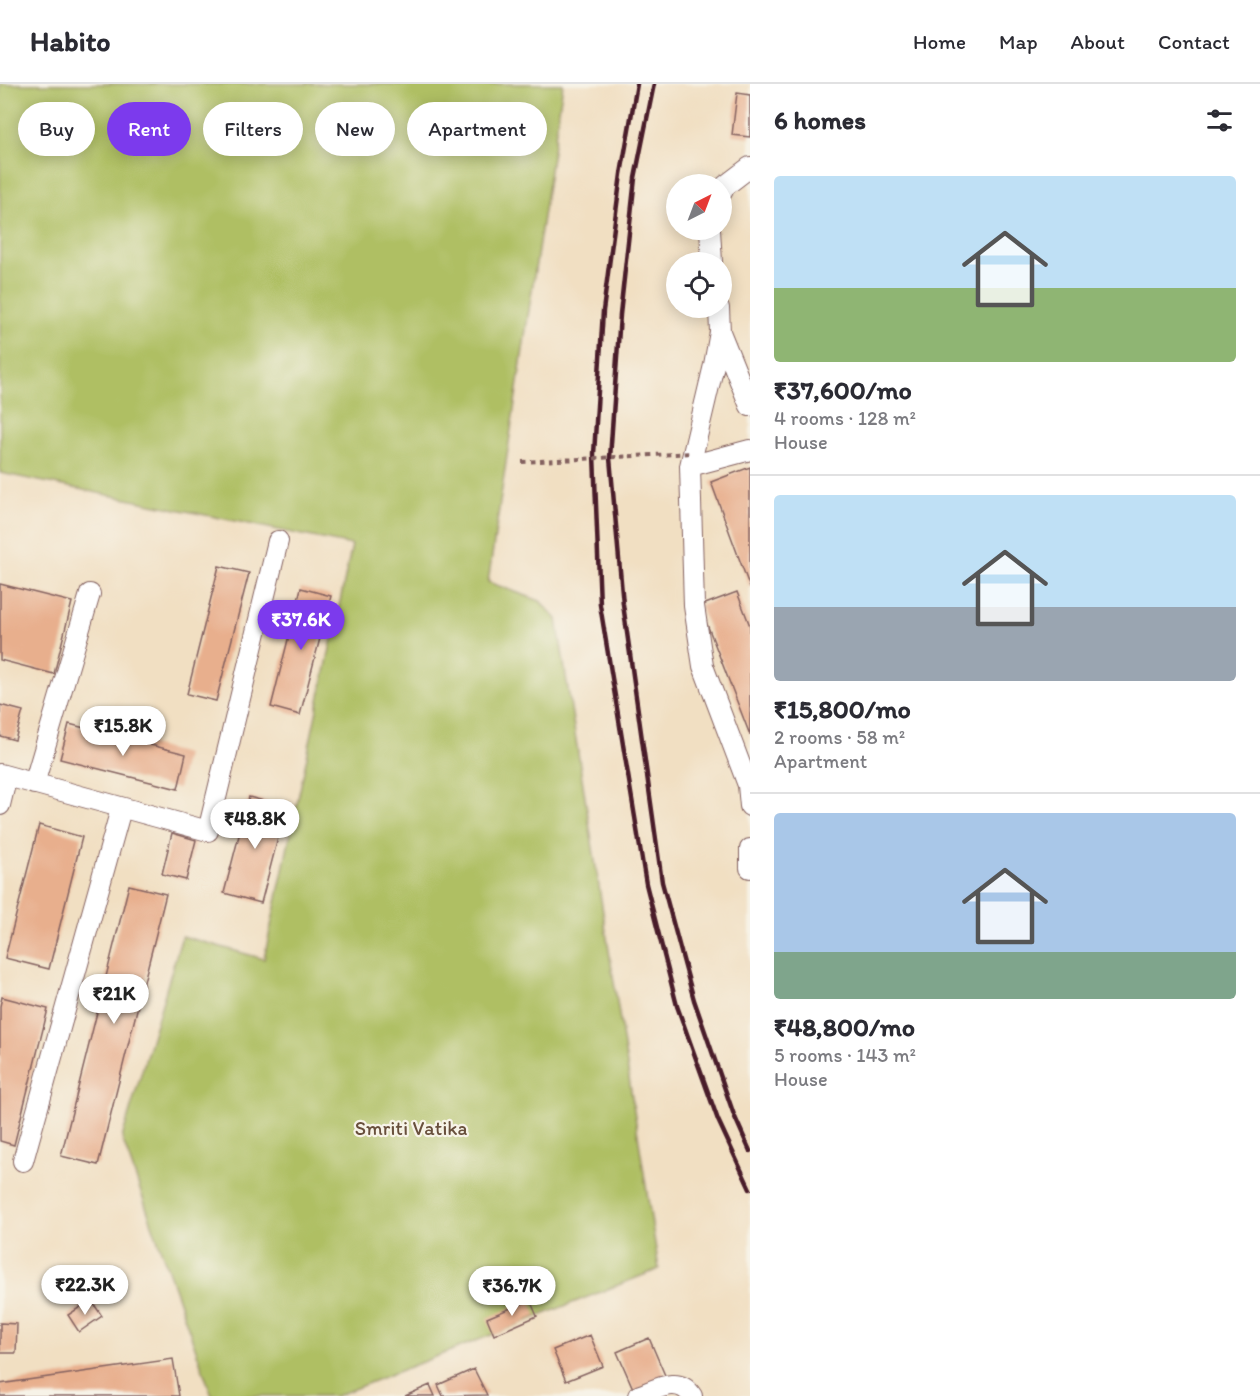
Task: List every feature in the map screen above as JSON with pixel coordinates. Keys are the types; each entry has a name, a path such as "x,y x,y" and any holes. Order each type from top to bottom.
{"street":[{"path":"732,181 750,167"},
{"path":"719,318 720,332 714,365 691,460 694,606 703,666 748,785 750,806"},
{"path":"720,332 750,406"},
{"path":"691,460 750,450"},
{"path":"0,805 3,775 208,831 278,541"},
{"path":"34,784 90,594"},
{"path":"23,1161 122,809"},
{"path":"750,849 750,868"},
{"path":"639,1396 674,1383 681,1385 692,1396"}],"path":[{"path":"522,462 691,460"}],"green space":[{"name":"Smriti Vatika","path":"0,84 563,84 488,582 540,601 557,619 659,1269 336,1396 212,1396 122,1138 182,936 264,959 352,545 0,473"}],"building":[{"path":"737,93 750,95 750,137 732,135"},
{"path":"750,467 750,588 711,482"},
{"path":"219,566 249,573 216,701 187,694"},
{"path":"0,584 72,602 54,674 0,660"},
{"path":"301,588 331,596 300,715 271,707"},
{"path":"737,592 750,626 750,735 700,606"},
{"path":"0,705 23,711 15,740 0,736"},
{"path":"69,724 186,754 178,789 60,759"},
{"path":"249,797 286,807 261,903 224,893"},
{"path":"39,825 82,837 49,969 5,958"},
{"path":"172,833 196,840 186,880 162,874"},
{"path":"129,885 166,894 98,1165 61,1156"},
{"path":"2,997 48,1009 14,1145 0,1141 0,1006"},
{"path":"91,1300 102,1316 79,1332 68,1315"},
{"path":"530,1300 537,1316 494,1335 487,1318"},
{"path":"0,1323 17,1324 16,1353 0,1353"},
{"path":"590,1335 603,1366 566,1381 553,1350"},
{"path":"649,1338 667,1380 635,1393 617,1352"},
{"path":"173,1359 179,1396 0,1396 0,1384"},
{"path":"474,1369 487,1395 443,1396 438,1385"},
{"path":"430,1385 435,1396 405,1396"}],"railway":[{"path":"637,84 621,174 603,311 594,454 600,605 646,884 677,1006 718,1120 750,1189"},
{"path":"654,84 635,178 620,315 610,458 623,604 662,882 694,1000 734,1115 750,1151"}]}
